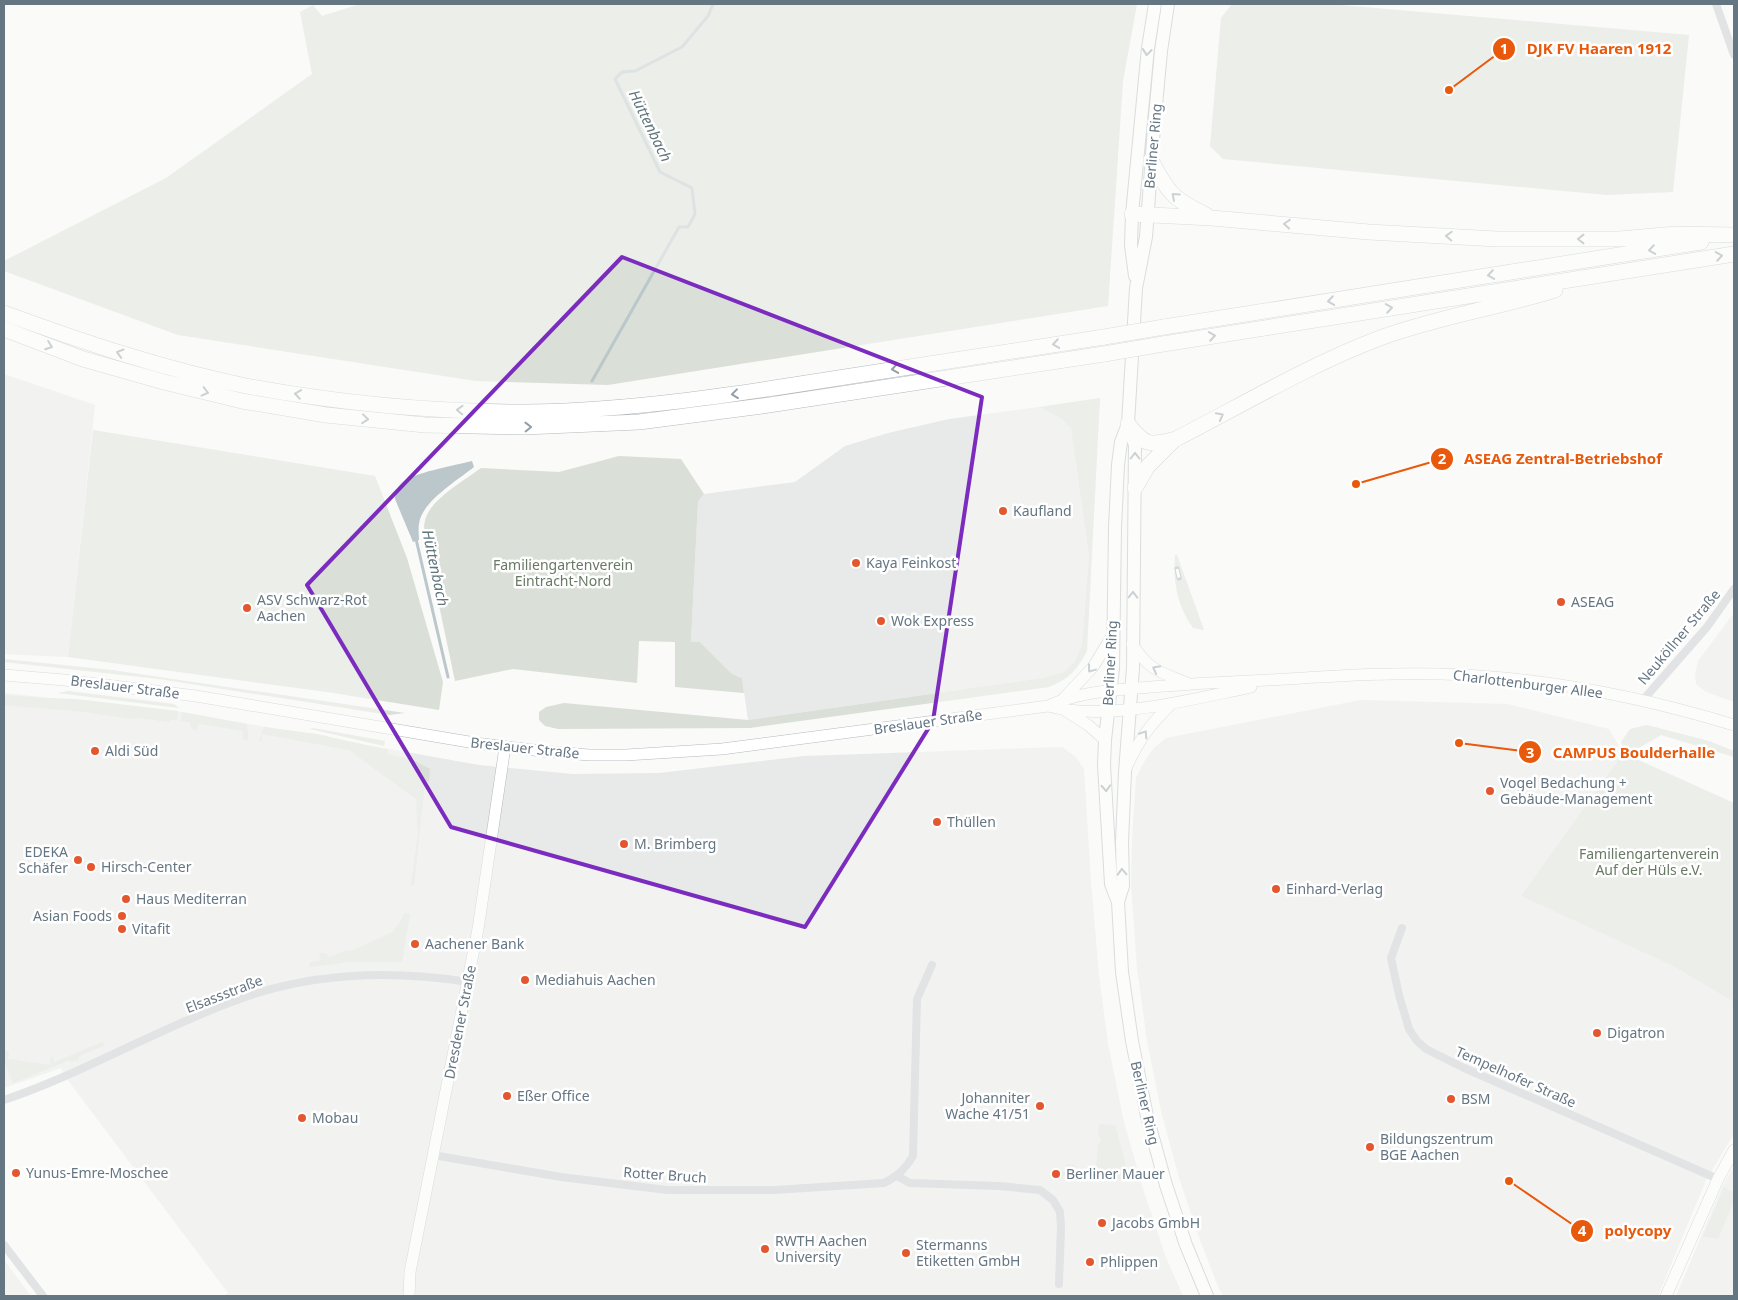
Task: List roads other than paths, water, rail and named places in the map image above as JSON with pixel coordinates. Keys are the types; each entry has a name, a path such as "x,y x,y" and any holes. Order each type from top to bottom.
{"highway":[{"path":"1151,160 1162,182 1172,195 1212,218"},
{"path":"1140,215 1212,218 1369,232 1497,239 1618,240 1676,234 1734,236"},
{"path":"4,313 87,344 167,367 245,386 328,398 428,409 526,412 639,406 759,391 1734,236"},
{"path":"4,329 83,358 164,382 242,401 326,415 425,425 525,427 639,422 762,406 1734,254"},
{"path":"1128,424 1145,442 1157,444 1176,439 1336,357 1381,338 1443,318 1540,295 1602,274"},
{"path":"1135,488 1148,466 1176,439"}],"main road":[{"name":"Berliner Ring","path":"1155,4 1148,48 1140,215 1146,237 1136,288 1128,424 1121,442 1118,465 1112,668 1104,764 1111,884 1118,902 1123,981 1132,1041 1147,1116 1166,1185 1186,1245 1208,1296"},
{"name":"Berliner Ring","path":"1140,215 1151,160 1161,51 1168,4"},
{"name":"Berliner Ring","path":"1118,902 1123,886 1122,842 1125,772 1132,688 1136,445 1128,424"}],"street":[{"path":"1716,4 1734,55"},
{"name":"Neuköllner Straße","path":"1643,700 1707,627 1734,589"},
{"path":"1105,740 1064,704 1093,667 1112,636"},
{"path":"1132,644 1142,660 1152,668 1188,684"},
{"name":"Charlottenburger Allee","path":"1132,688 1388,674 1483,676 1569,687 1643,700 1684,709 1734,725"},
{"name":"Breslauer Straße","path":"4,675 64,680 196,696 505,747 589,755 626,755 722,749 1064,704 1110,690 1132,688"},
{"name":"Charlottenburger Allee","path":"1108,710 1172,703 1287,679"},
{"path":"1125,772 1144,733 1172,703"},
{"name":"Breslauer Straße","path":"1064,704 1086,711 1108,710"},
{"name":"Dresdener Straße","path":"409,1296 410,1272 468,982 488,865 505,747"},
{"name":"Tempelhofer Straße","path":"1402,928 1391,958 1409,1029 1417,1041 1426,1049 1464,1068 1718,1179"},
{"path":"932,965 918,999 913,1156 897,1176 910,1183 999,1186 1040,1190 1053,1200 1060,1212 1059,1284"},
{"name":"Elsassstraße","path":"4,1100 74,1072 226,1004 271,989 304,982 360,975 422,977 468,982"},
{"path":"1666,1296 1718,1179 1734,1150"},
{"name":"Rotter Bruch","path":"433,1155 561,1177 667,1190 774,1190 859,1185 884,1183 897,1176"},
{"path":"4,1245 43,1296"}],"waterway":[{"name":"Hüttenbach","path":"592,381 679,227 688,227 695,214 692,188 660,172 615,79 622,72 635,71 682,47 708,16 713,4"},
{"name":"Hüttenbach","path":"416,539 448,677"}],"railway":[{"path":"1177,569 1179,578"}],"place":[{"name":"DJK FV Haaren 1912","path":"1449,90"},
{"name":"ASEAG Zentral-Betriebshof","path":"1356,484"},
{"name":"Kaufland","path":"1003,511"},
{"name":"Kaya Feinkost","path":"856,563"},
{"name":"ASEAG","path":"1561,602"},
{"name":"ASV Schwarz-Rot Aachen","path":"247,608"},
{"name":"Wok Express","path":"881,621"},
{"name":"CAMPUS Boulderhalle","path":"1459,743"},
{"name":"Aldi Süd","path":"95,751"},
{"name":"Vogel Bedachung + Gebäude-Management","path":"1490,791"},
{"name":"Thüllen","path":"937,822"},
{"name":"M. Brimberg","path":"624,844"},
{"name":"EDEKA Schäfer","path":"78,860"},
{"name":"Hirsch-Center","path":"91,867"},
{"name":"Einhard-Verlag","path":"1276,889"},
{"name":"Haus Mediterran","path":"126,899"},
{"name":"Asian Foods","path":"122,916"},
{"name":"Vitafit","path":"122,929"},
{"name":"Aachener Bank","path":"415,944"},
{"name":"Mediahuis Aachen","path":"525,980"},
{"name":"Digatron","path":"1597,1033"},
{"name":"Eßer Office","path":"507,1096"},
{"name":"BSM","path":"1451,1099"},
{"name":"Johanniter Wache 41/51","path":"1040,1106"},
{"name":"Mobau","path":"302,1118"},
{"name":"Bildungszentrum BGE Aachen","path":"1370,1147"},
{"name":"Yunus-Emre-Moschee","path":"16,1173"},
{"name":"Berliner Mauer","path":"1056,1174"},
{"name":"polycopy","path":"1509,1181"},
{"name":"Jacobs GmbH","path":"1102,1223"},
{"name":"RWTH Aachen University","path":"765,1249"},
{"name":"Stermanns Etiketten GmbH","path":"906,1253"},
{"name":"Phlippen","path":"1090,1262"}],"park label":[{"name":"Familiengartenverein Eintracht-Nord","path":"563,574"},
{"name":"Familiengartenverein Auf der Hüls e.V.","path":"1649,862"}]}
